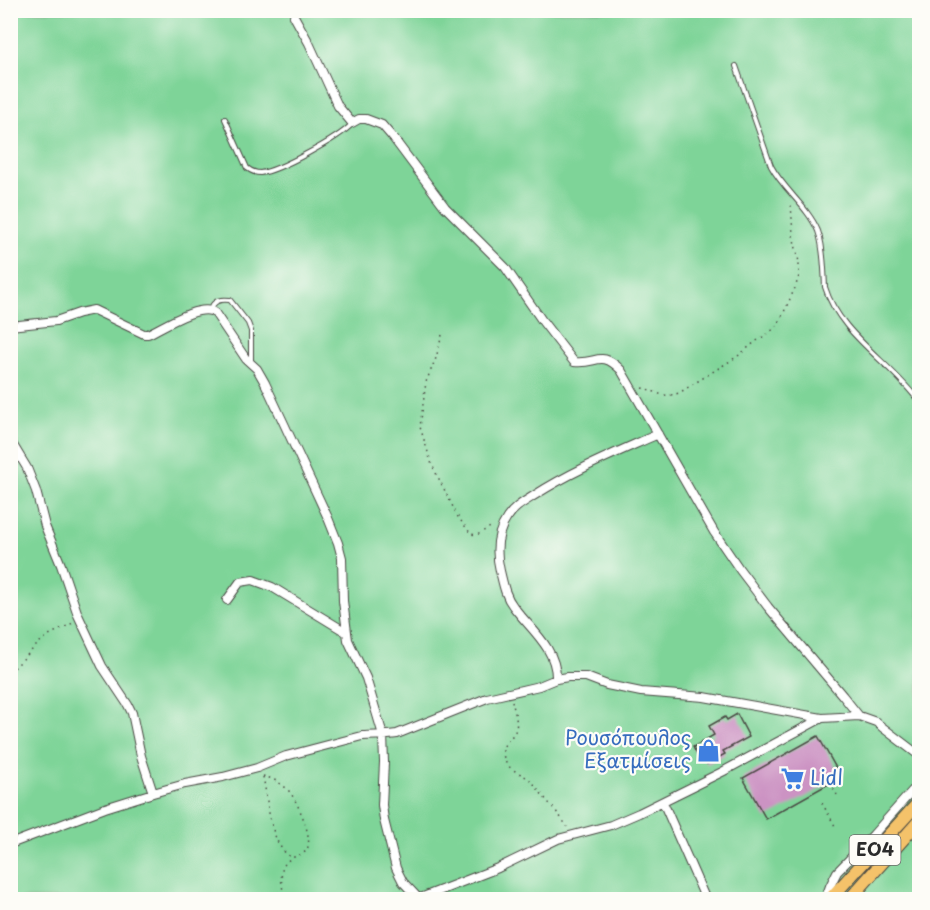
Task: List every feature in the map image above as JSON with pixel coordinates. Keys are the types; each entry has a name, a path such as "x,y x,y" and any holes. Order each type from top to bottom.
{"main road":[{"name":"ΕΟ4","path":"827,900 920,801"},
{"name":"ΕΟ4","path":"849,900 920,820"}],"street":[{"path":"294,16 338,106 352,123 359,119 366,119 382,125 445,207 505,267 574,362 604,359 613,362 621,370 714,532 740,570 859,716"},
{"path":"10,326 56,321 94,310 148,334 188,314 210,310 215,313 246,359 256,369 265,383 338,543 342,558 346,632 366,678 382,735 384,820 396,868 404,882 419,899 498,868 558,839 611,825 663,802 822,718"},
{"path":"556,679 556,667 551,654 511,604 503,584 497,557 499,538 506,519 519,505 546,488 594,462 658,434"},
{"path":"10,440 27,468 36,491 45,526 78,615 102,666 132,713 141,756 153,794"},
{"path":"227,600 240,582 253,580 272,587 346,632"},
{"path":"10,844 105,808 185,784 257,768 286,756 362,736 397,734 487,698 539,686 556,679 586,677 628,690 704,697 822,718 859,716 876,722 920,756"},
{"path":"827,900 830,886 837,872 920,782"},
{"path":"663,802 706,900"}],"lane":[{"path":"736,66 776,177 817,229 828,295 843,322 903,382 920,403"},
{"path":"225,119 247,168 259,173 289,163 344,132 352,123"},
{"path":"210,310 217,301 230,300 248,323 251,331 251,363"}],"path":[{"path":"632,389 648,389 668,396 679,393 738,356 778,325 799,276 799,262 791,220 792,195"},
{"path":"442,334 436,358 426,382 420,427 432,465 458,517 471,534 477,536 506,519"},
{"path":"10,672 40,642 73,623 78,615"},
{"path":"509,692 514,708 516,728 504,746 506,764 530,780 572,834"},
{"path":"285,900 281,870 284,864 301,855 309,846 306,827 289,790 280,783 262,776 269,817 282,849 292,858"},
{"path":"831,783 837,795"},
{"path":"822,803 834,826"}],"green space":[{"path":"11,11 919,11 919,899 11,899"}],"building":[{"path":"737,714 749,737 723,751 725,754 707,764 701,753 697,755 693,747 714,735 709,726 725,717 727,720"},
{"name":"Lidl","path":"818,736 841,777 766,819 743,778"}],"place":[{"name":"Ρουσόπουλος Εξατμίσεις","path":"709,750"},
{"name":"Lidl","path":"792,778"}]}
